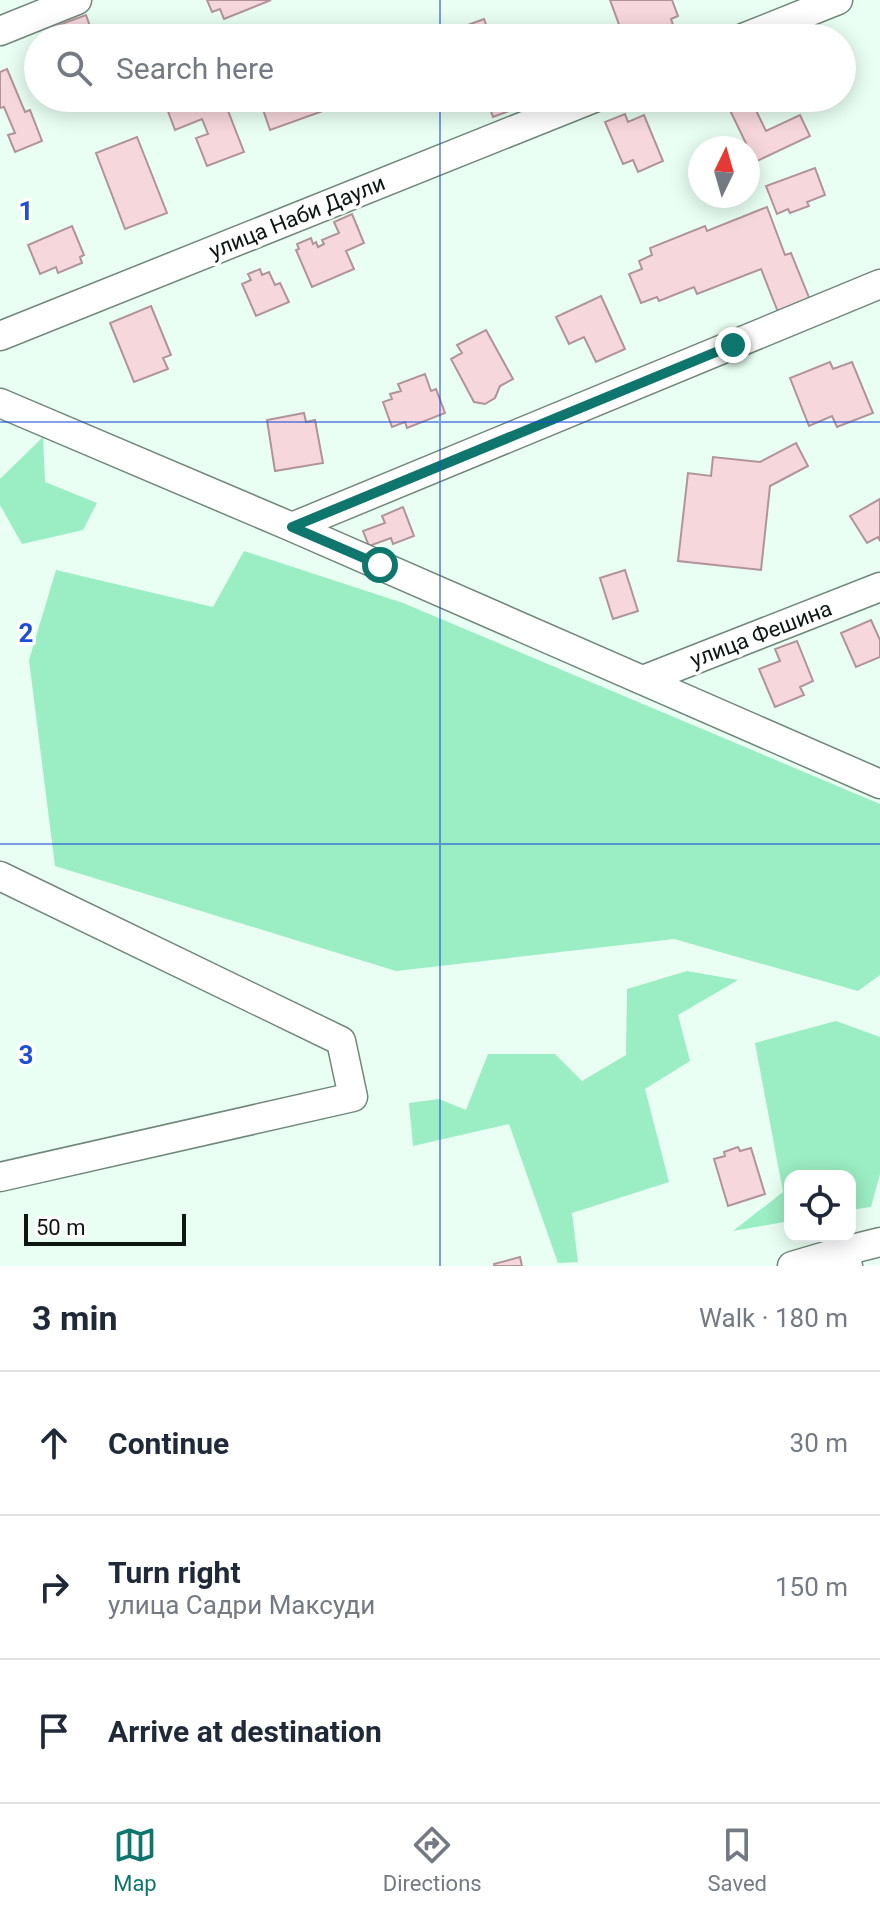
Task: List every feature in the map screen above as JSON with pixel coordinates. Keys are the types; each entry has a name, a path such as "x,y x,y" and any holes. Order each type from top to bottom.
{"street":[{"path":"0,31 77,0"},
{"path":"778,24 838,0"},
{"name":"улица Наби Даули","path":"0,336 559,112"},
{"path":"292,527 880,284"},
{"path":"0,403 880,784"},
{"name":"улица Фешина","path":"643,680 880,587"},
{"path":"0,876 341,1041 353,1097 0,1177"},
{"path":"792,1266 842,1259 880,1241"}],"green space":[{"path":"43,437 45,482 97,503 83,530 22,544 0,505 0,479"},
{"path":"244,551 403,603 880,804 880,975 858,991 674,939 396,971 55,866 29,660 56,570 213,607"},
{"path":"687,971 738,980 678,1015 690,1061 645,1089 669,1182 572,1213 578,1262 558,1263 509,1124 413,1146 409,1103 439,1099 466,1110 488,1054 555,1054 582,1081 626,1055 627,989"},
{"path":"836,1021 880,1037 880,1174 871,1207 856,1209 856,1170 784,1170 784,1222 733,1231 783,1192 755,1043"}],"building":[{"path":"207,0 271,0 224,19 220,9 212,12"},
{"path":"610,0 672,0 678,16 671,19 673,24 619,24"},
{"path":"86,15 89,24 62,24"},
{"path":"7,69 24,112 31,112 42,141 15,152 8,135 15,133 4,107 0,108 0,72"},
{"path":"168,112 228,112 244,152 207,166 196,138 208,134 202,119 175,130"},
{"path":"264,112 320,112 270,130"},
{"path":"731,112 757,112 766,131 800,115 810,136 760,160 760,136 742,136"},
{"path":"625,114 628,122 644,115 663,161 638,172 633,160 623,164 605,122"},
{"path":"137,137 167,213 125,229 96,153"},
{"path":"815,168 825,195 807,202 809,206 777,214 766,186"},
{"path":"767,207 785,255 791,253 810,300 778,312 761,269 697,294 694,287 659,301 657,297 641,303 629,274 642,269 639,261 652,255 650,248 705,226 707,231"},
{"path":"352,214 364,243 346,251 354,269 312,287 296,250 299,249 297,244 311,238 318,247 324,244 322,240 339,233 334,222"},
{"path":"72,226 84,255 80,257 82,263 58,273 56,267 40,274 28,245"},
{"path":"260,269 262,275 269,272 275,285 280,283 289,302 256,316 242,284 251,280 248,274"},
{"path":"601,296 625,349 596,362 584,337 569,344 556,317"},
{"path":"151,306 171,355 163,358 168,369 134,382 110,323"},
{"path":"486,330 513,379 500,386 495,398 485,404 474,402 451,359 462,353 457,345"},
{"path":"830,362 833,369 852,362 873,413 837,427 832,416 809,426 790,378"},
{"path":"425,374 431,391 436,389 445,413 407,428 405,422 392,427 383,402 392,399 390,394 401,391 398,384"},
{"path":"304,413 306,422 315,420 323,463 275,471 267,420"},
{"path":"796,443 808,466 770,486 761,570 678,561 688,473 711,476 713,457 760,462"},
{"path":"880,499 880,541 878,537 867,543 850,516"},
{"path":"403,507 414,536 393,544 391,538 369,546 363,531 385,523 382,516"},
{"path":"625,570 638,611 613,619 600,578"},
{"path":"871,620 880,640 880,657 856,667 841,633"},
{"path":"797,641 813,681 800,687 804,695 775,707 759,669 780,661 775,649"},
{"path":"738,1147 740,1151 751,1148 765,1194 728,1206 714,1159"},
{"path":"520,1257 522,1266 494,1266 494,1264"}],"route":[{"path":"380,565 292,527 733,345"}]}
